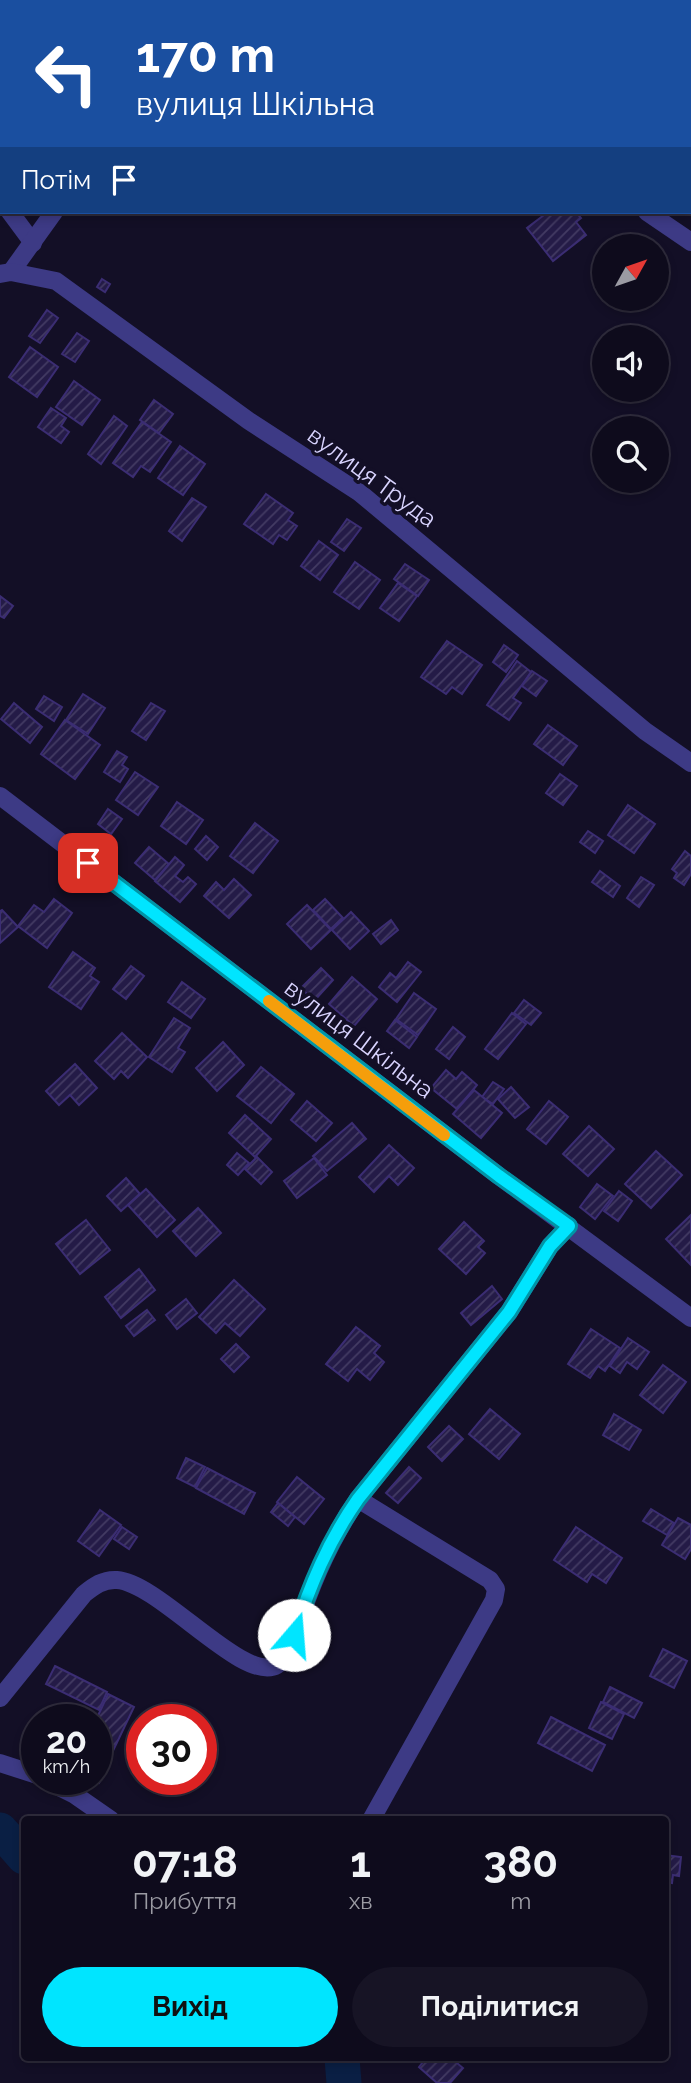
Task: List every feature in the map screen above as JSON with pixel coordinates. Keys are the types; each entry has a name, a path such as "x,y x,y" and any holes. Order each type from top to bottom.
{"street":[{"path":"11,214 33,243"},
{"path":"6,273 33,243 40,228 52,214"},
{"path":"651,214 691,243"},
{"name":"вулиця Труда","path":"6,273 56,281 249,421 360,493 645,731 691,764"},
{"name":"вулиця Шкільна","path":"0,796 499,1176 691,1318"},
{"path":"0,1698 84,1594 100,1582 117,1580 155,1596 235,1655 253,1665 268,1668 279,1664 291,1644 321,1559 358,1499 509,1312 550,1246 569,1226"},
{"path":"358,1499 490,1580 496,1588 494,1600 373,1816"},
{"path":"0,1763 21,1770"},
{"path":"75,1795 105,1816"}],"building":[{"path":"545,214 578,214 581,218 576,222 586,235 553,261 527,228"},
{"path":"102,279 110,284 105,292 97,287"},
{"path":"47,310 58,318 40,343 29,336"},
{"path":"77,333 89,341 75,362 62,354"},
{"path":"30,347 58,367 37,397 9,377"},
{"path":"74,381 100,400 82,425 56,407"},
{"path":"154,400 173,414 159,433 140,420"},
{"path":"51,408 66,418 61,426 69,432 61,443 38,427"},
{"path":"114,416 127,426 101,464 88,454"},
{"path":"142,422 171,442 150,472 141,466 133,477 113,463"},
{"path":"180,446 205,464 183,495 158,478"},
{"path":"266,494 293,513 288,520 297,526 287,540 279,535 273,544 244,524"},
{"path":"192,498 206,507 182,541 169,531"},
{"path":"347,519 361,528 344,551 331,542"},
{"path":"319,541 338,555 320,580 301,566"},
{"path":"355,562 380,580 359,609 334,592"},
{"path":"405,564 429,580 418,596 394,579"},
{"path":"398,583 417,596 399,621 380,608"},
{"path":"0,596 13,606 4,618 0,616"},
{"path":"447,641 482,665 462,694 452,687 446,694 421,677"},
{"path":"504,645 518,655 506,672 493,662"},
{"path":"517,661 531,672 513,698 521,703 509,720 487,705"},
{"path":"532,671 547,681 536,696 522,686"},
{"path":"83,694 105,708 88,734 66,720"},
{"path":"44,696 62,707 54,721 36,709"},
{"path":"14,703 42,727 30,743 1,719"},
{"path":"151,703 165,711 146,740 132,731"},
{"path":"65,720 100,745 75,779 41,754"},
{"path":"548,725 577,746 563,765 534,744"},
{"path":"117,751 127,757 122,765 128,769 120,782 104,772"},
{"path":"135,772 158,787 138,815 116,800"},
{"path":"560,774 577,786 563,805 546,793"},
{"path":"177,802 203,820 186,844 161,826"},
{"path":"628,805 655,824 634,853 608,835"},
{"path":"108,809 122,819 111,834 98,824"},
{"path":"255,823 278,841 253,873 230,856"},
{"path":"588,831 603,841 595,853 580,842"},
{"path":"206,836 218,847 207,860 195,849"},
{"path":"149,847 169,864 155,880 135,863"},
{"path":"685,851 691,856 691,874 684,885 674,878 677,873 672,869"},
{"path":"175,857 184,865 175,876 183,882 188,877 196,884 180,902 155,881"},
{"path":"600,871 620,886 613,897 592,882"},
{"path":"641,877 654,885 639,907 627,898"},
{"path":"234,879 251,895 229,918 204,896 216,882 224,890"},
{"path":"54,899 72,913 47,948 18,926 34,905 44,912"},
{"path":"325,899 343,918 331,929 313,910"},
{"path":"307,905 331,930 311,949 287,924"},
{"path":"0,911 18,927 0,943"},
{"path":"351,912 369,931 350,949 332,930"},
{"path":"391,920 398,930 381,944 373,934"},
{"path":"73,952 95,968 90,976 99,982 81,1009 49,987"},
{"path":"408,962 421,972 397,1002 379,987 390,973 396,978"},
{"path":"131,966 144,976 126,999 113,989"},
{"path":"321,968 333,980 314,1001 301,988"},
{"path":"352,977 377,999 354,1026 329,1004"},
{"path":"182,982 205,999 191,1018 168,1002"},
{"path":"414,993 436,1009 418,1035 396,1019"},
{"path":"524,1000 541,1013 531,1025 514,1013"},
{"path":"512,1013 526,1024 498,1059 485,1049"},
{"path":"174,1018 190,1028 178,1048 185,1052 172,1072 149,1057"},
{"path":"395,1020 417,1037 409,1048 387,1031"},
{"path":"453,1027 465,1037 449,1059 436,1049"},
{"path":"122,1033 147,1057 128,1078 121,1071 114,1079 95,1061"},
{"path":"223,1042 244,1065 217,1091 196,1068"},
{"path":"75,1064 97,1088 79,1105 70,1095 59,1105 46,1091"},
{"path":"261,1067 294,1094 271,1123 237,1096"},
{"path":"446,1070 456,1079 462,1072 477,1085 457,1109 431,1088"},
{"path":"493,1082 504,1089 493,1104 482,1097"},
{"path":"511,1087 529,1107 515,1118 498,1099"},
{"path":"474,1090 502,1113 481,1138 453,1114"},
{"path":"307,1101 332,1123 316,1141 291,1120"},
{"path":"549,1101 568,1117 546,1144 527,1129"},
{"path":"245,1115 271,1139 255,1157 229,1133"},
{"path":"352,1123 366,1139 327,1171 313,1156"},
{"path":"589,1126 614,1149 588,1176 563,1154"},
{"path":"389,1145 414,1168 398,1185 389,1176 374,1192 359,1177"},
{"path":"656,1151 682,1175 651,1208 625,1184"},
{"path":"237,1153 249,1163 238,1175 227,1165"},
{"path":"257,1157 272,1172 261,1184 245,1169"},
{"path":"314,1158 327,1175 297,1198 284,1181"},
{"path":"126,1178 140,1194 121,1211 107,1196"},
{"path":"597,1184 613,1196 595,1219 580,1207"},
{"path":"146,1189 175,1220 157,1237 128,1205"},
{"path":"619,1191 632,1201 618,1221 604,1211"},
{"path":"198,1208 221,1233 196,1256 173,1231"},
{"path":"691,1215 691,1265 666,1239"},
{"path":"86,1220 110,1250 80,1274 56,1244"},
{"path":"464,1222 484,1241 478,1247 485,1253 466,1274 439,1249"},
{"path":"139,1269 155,1290 121,1318 105,1297"},
{"path":"234,1280 265,1309 240,1336 225,1323 216,1333 199,1317"},
{"path":"492,1286 502,1299 471,1325 461,1313"},
{"path":"186,1299 197,1313 177,1329 166,1315"},
{"path":"147,1310 155,1320 134,1336 126,1326"},
{"path":"356,1327 380,1346 374,1353 384,1362 370,1380 357,1369 348,1381 326,1364"},
{"path":"591,1329 620,1348 605,1371 598,1366 590,1378 568,1364"},
{"path":"628,1338 649,1352 637,1369 627,1362 620,1373 610,1366"},
{"path":"236,1344 249,1357 234,1372 221,1359"},
{"path":"663,1365 686,1382 663,1413 640,1395"},
{"path":"490,1409 520,1434 499,1459 469,1434"},
{"path":"614,1414 641,1430 629,1450 603,1435"},
{"path":"449,1426 463,1439 442,1461 428,1447"},
{"path":"186,1458 205,1467 195,1487 177,1478"},
{"path":"409,1467 421,1478 398,1503 386,1493"},
{"path":"207,1468 255,1493 244,1514 196,1488"},
{"path":"297,1477 324,1499 304,1524 277,1502"},
{"path":"278,1503 295,1517 288,1526 271,1512"},
{"path":"651,1509 674,1523 667,1535 643,1521"},
{"path":"100,1510 121,1525 99,1556 78,1541"},
{"path":"678,1518 691,1525 691,1549 685,1559 662,1545"},
{"path":"122,1527 137,1537 129,1549 114,1539"},
{"path":"576,1527 622,1558 606,1583 592,1574 587,1582 554,1560"},
{"path":"663,1649 687,1661 674,1688 650,1676"},
{"path":"55,1666 107,1692 102,1704 87,1704 46,1684"},
{"path":"610,1687 642,1703 634,1718 603,1702"},
{"path":"108,1694 128,1704 126,1724 112,1753 112,1704 103,1704"},
{"path":"601,1702 624,1714 612,1739 589,1728"},
{"path":"551,1717 605,1745 592,1771 538,1743"},
{"path":"669,1856 681,1857 679,1876 673,1875 672,1883 669,1883"},
{"path":"424,2061 455,2061 463,2068 450,2083 437,2083 419,2067"}],"waterway":[{"path":"0,1830 21,1854"},
{"path":"342,2061 344,2083"}],"slow traffic":[{"path":"269,1001 444,1135"}],"route":[{"path":"88,863 499,1176 569,1226 550,1246 509,1312 358,1499 337,1529 321,1559 294,1635"}]}
